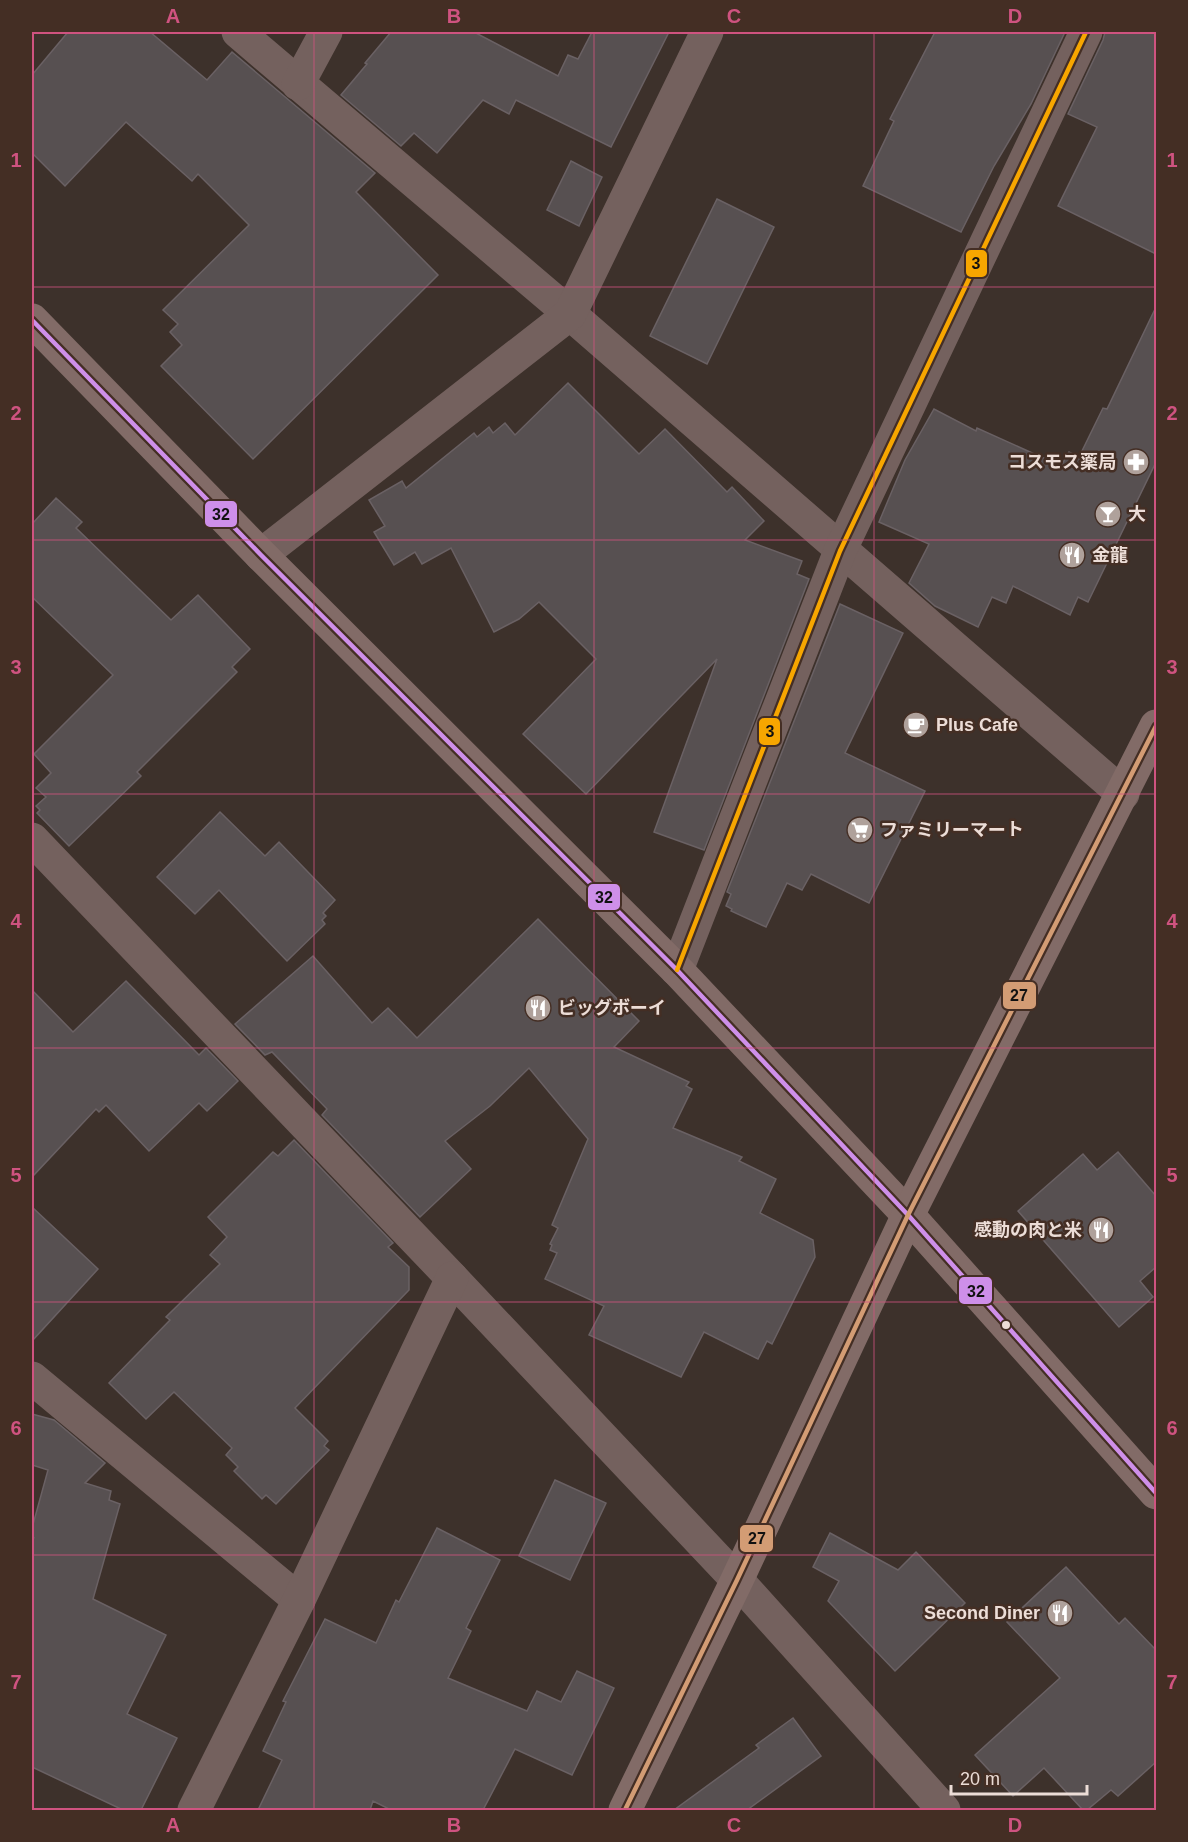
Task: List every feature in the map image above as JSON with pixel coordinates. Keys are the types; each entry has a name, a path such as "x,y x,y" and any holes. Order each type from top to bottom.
{"main road":[{"path":"32,320 261,555 677,970 908,1215 1155,1487"},
{"path":"625,1810 737,1580 908,1215 1156,726"}],"street":[{"path":"238,32 570,314 840,551 1123,794"},
{"path":"298,84 326,32"},
{"path":"261,555 570,314 707,32"},
{"path":"677,970 840,551 1086,32"},
{"path":"32,839 737,1580 944,1810"},
{"path":"194,1810 299,1600 452,1278"},
{"path":"32,1378 299,1600"}],"building":[{"path":"68,32 150,32 207,80 232,52 375,173 356,192 438,275 253,459 161,366 182,345 170,332 178,324 163,310 249,225 198,174 192,181 126,122 65,186 32,153 32,75"},
{"path":"391,32 474,32 558,76 568,55 578,59 592,32 669,32 611,147 516,100 509,114 483,100 437,153 414,133 401,146 341,95"},
{"path":"935,32 1065,32 1031,104 994,166 961,232 863,186 894,121 890,119"},
{"path":"1105,32 1156,32 1156,254 1058,206 1097,127 1068,114"},
{"path":"571,161 602,177 579,226 547,210"},
{"path":"717,199 774,227 707,364 650,336"},
{"path":"1156,307 1156,462 1088,602 1078,597 1070,615 1013,586 1006,603 992,597 978,627 935,606 909,583 929,544 879,522 905,460 934,409 976,431 977,428 1061,466 1069,452 1079,457 1103,408 1107,409"},
{"path":"568,383 639,454 665,429 727,492 732,487 764,521 745,540 802,561 797,574 809,579 704,850 654,832 717,659 586,794 523,734 596,659 539,602 519,619 494,632 451,548 422,564 415,552 394,565 374,532 385,526 369,500 402,481 406,488 474,433 477,437 489,427 493,433 505,423 515,435"},
{"path":"56,498 82,522 76,528 171,620 198,595 250,649 232,667 237,672 137,772 141,776 69,846 37,813 40,810 36,806 46,797 36,788 51,773 34,754 113,675 32,597 32,524"},
{"path":"840,604 903,633 845,753 925,791 869,903 811,874 802,890 787,883 766,927 731,911 732,909 726,906 731,894 727,892"},
{"path":"220,812 265,856 279,842 335,900 323,913 326,916 322,920 325,924 287,961 219,890 195,914 157,877"},
{"path":"538,919 639,1021 614,1047 689,1082 686,1086 692,1089 673,1128 742,1157 739,1161 776,1179 760,1213 813,1240 815,1257 772,1344 767,1341 758,1359 704,1332 681,1377 589,1335 604,1306 545,1279 557,1253 550,1250 552,1245 550,1244 558,1228 552,1225 588,1139 529,1068 490,1106 445,1141 471,1169 420,1217 322,1115 327,1109 272,1052 265,1055 235,1024 313,956 372,1023 388,1008 417,1038"},
{"path":"126,981 199,1055 206,1048 238,1081 207,1111 199,1103 149,1151 106,1105 99,1112 96,1109 32,1177 32,990 73,1032"},
{"path":"294,1140 393,1243 388,1247 409,1267 409,1290 295,1408 328,1441 324,1446 329,1450 276,1504 266,1495 262,1499 234,1471 238,1467 226,1455 232,1448 174,1392 146,1419 109,1383 170,1320 166,1317 220,1264 210,1255 227,1237 208,1217 273,1152 278,1156"},
{"path":"1118,1152 1156,1196 1156,1267 1140,1281 1153,1297 1119,1327 1018,1211 1083,1154 1097,1170"},
{"path":"32,1207 98,1269 32,1341"},
{"path":"32,1414 54,1420 105,1463 85,1483 111,1491 109,1500 120,1504 93,1599 166,1635 127,1714 177,1738 141,1810 123,1810 32,1767 32,1544 34,1537 32,1540 32,1528 48,1470 32,1465"},
{"path":"555,1480 606,1503 570,1580 519,1556"},
{"path":"437,1528 500,1560 466,1628 471,1631 448,1678 527,1711 537,1691 561,1702 577,1671 614,1688 572,1775 515,1749 483,1810 391,1810 373,1801 370,1810 258,1810 282,1760 263,1751 286,1702 283,1701 325,1619 376,1643 396,1600 399,1602"},
{"path":"830,1533 898,1570 916,1552 965,1603 895,1671 828,1601 839,1581 813,1567"},
{"path":"1066,1567 1119,1624 1125,1618 1156,1650 1156,1762 1118,1796 1111,1790 1087,1810 1083,1810 1044,1768 1013,1796 975,1755 1060,1678 1007,1622"},
{"path":"793,1718 821,1756 747,1810 674,1810 759,1748 756,1745"}],"transit line":[{"name":"3","path":"677,970 840,551 1086,32"},
{"name":"32","path":"32,320 261,555 677,970 908,1215 1156,1493"},
{"name":"27","path":"625,1810 737,1580 908,1215 1156,726"}],"place":[{"name":"コスモス薬局","path":"1136,462"},
{"name":"大","path":"1108,514"},
{"name":"金龍","path":"1072,555"},
{"name":"Plus Cafe","path":"916,725"},
{"name":"ファミリーマート","path":"860,830"},
{"name":"ビッグボーイ","path":"538,1008"},
{"name":"感動の肉と米","path":"1101,1230"},
{"name":"Second Diner","path":"1060,1613"}]}
